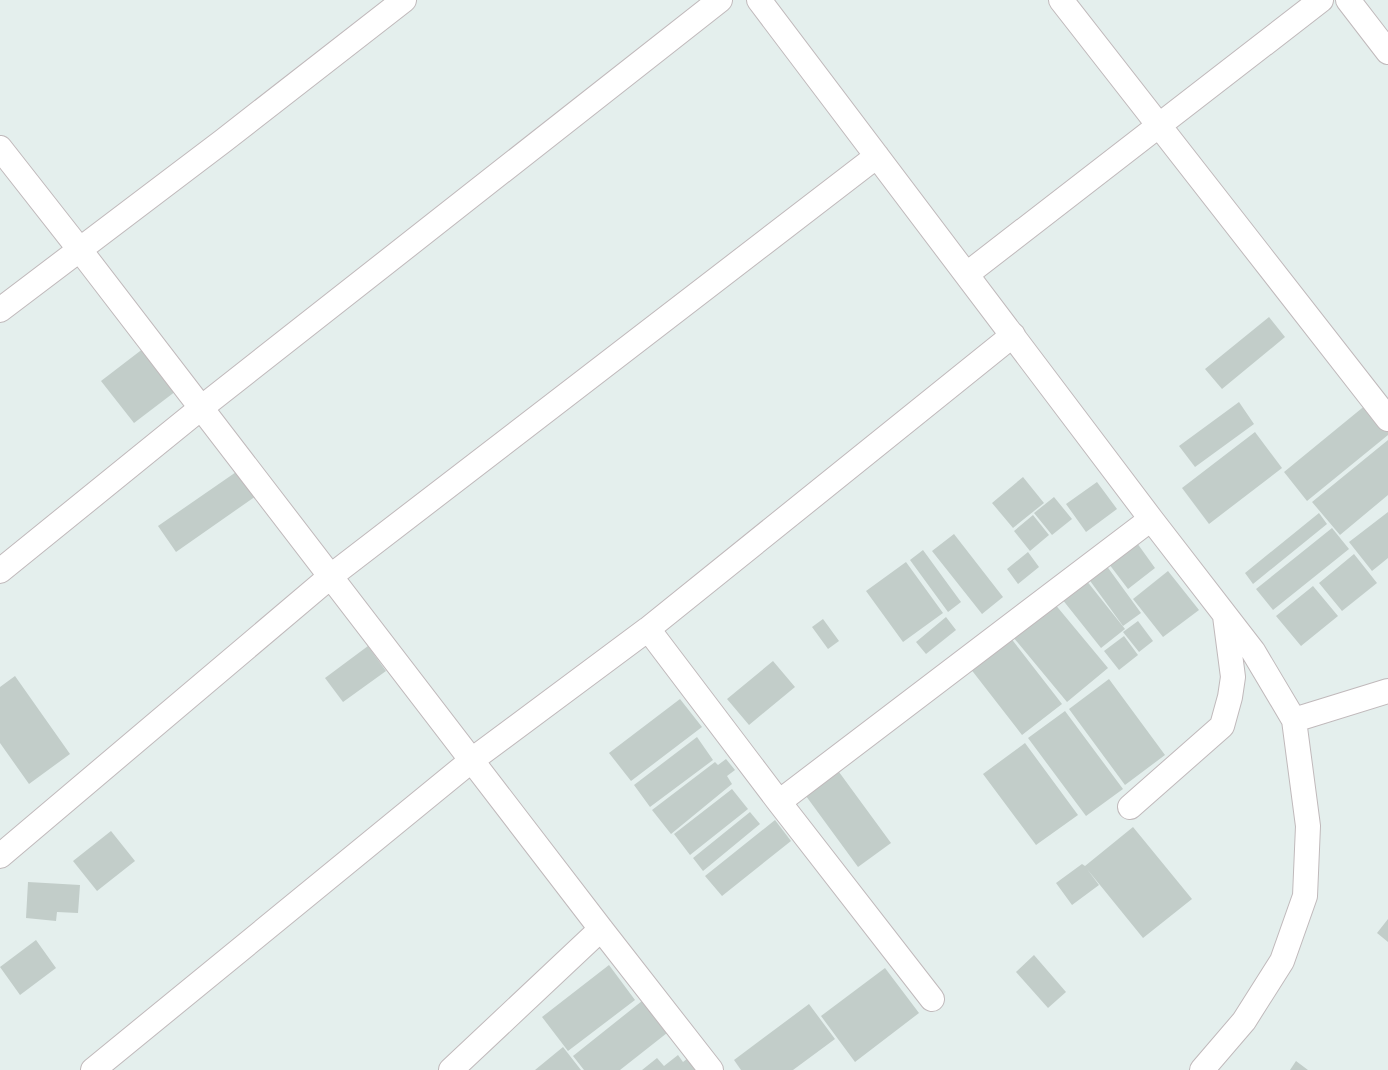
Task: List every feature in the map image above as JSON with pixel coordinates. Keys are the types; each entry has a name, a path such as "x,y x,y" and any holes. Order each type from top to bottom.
{"street":[{"path":"0,310 231,135 404,0"},
{"path":"0,571 201,408 720,0"},
{"path":"759,0 1253,651 1294,720 1308,826 1305,896 1282,960 1244,1021 1202,1070"},
{"path":"1061,0 1388,419"},
{"path":"967,274 1321,0"},
{"path":"1348,0 1388,52"},
{"path":"0,148 711,1070"},
{"path":"0,856 331,576 877,156"},
{"path":"94,1070 472,760 648,629 1013,335"},
{"path":"779,802 1151,519"},
{"path":"1130,806 1222,726 1233,677 1224,614"},
{"path":"648,629 932,999"},
{"path":"1294,720 1388,691"},
{"path":"451,1070 601,929"}],"building":[{"path":"1269,317 1285,337 1222,389 1205,369"},
{"path":"144,348 176,391 134,423 101,381"},
{"path":"1239,402 1254,424 1195,467 1179,446"},
{"path":"1367,404 1388,429 1388,435 1307,501 1284,472"},
{"path":"1255,432 1282,468 1209,524 1182,488"},
{"path":"1388,440 1388,495 1340,535 1312,502"},
{"path":"239,470 256,496 176,552 158,526"},
{"path":"1023,477 1044,503 1013,528 992,503"},
{"path":"1097,482 1117,509 1086,532 1066,504"},
{"path":"1054,497 1072,519 1052,535 1034,513"},
{"path":"1388,512 1388,558 1372,571 1349,542"},
{"path":"1319,513 1327,524 1253,584 1245,573"},
{"path":"1033,515 1049,535 1030,551 1014,531"},
{"path":"1332,528 1349,549 1273,610 1256,589"},
{"path":"954,534 1003,597 982,614 932,551"},
{"path":"1137,543 1155,568 1128,589 1109,564"},
{"path":"923,550 961,602 948,612 910,560"},
{"path":"1028,552 1039,567 1018,584 1007,569"},
{"path":"1354,554 1377,583 1342,611 1319,583"},
{"path":"906,562 943,613 903,642 866,591"},
{"path":"1106,565 1141,613 1123,626 1088,578"},
{"path":"1168,571 1199,610 1163,637 1133,599"},
{"path":"1086,580 1125,629 1101,648 1062,599"},
{"path":"1313,586 1338,616 1301,646 1276,616"},
{"path":"1054,603 1108,668 1067,702 1013,637"},
{"path":"946,617 956,630 926,654 916,642"},
{"path":"823,619 839,641 828,649 812,627"},
{"path":"1138,621 1153,641 1139,652 1123,632"},
{"path":"1124,636 1138,655 1119,670 1104,651"},
{"path":"1010,637 1062,704 1022,735 970,668"},
{"path":"368,646 386,671 343,702 325,678"},
{"path":"773,661 795,687 749,725 727,699"},
{"path":"15,676 70,754 29,784 0,743 0,687"},
{"path":"1109,679 1165,755 1125,785 1069,709"},
{"path":"680,699 702,727 631,781 609,753"},
{"path":"1065,711 1123,789 1086,816 1028,738"},
{"path":"697,737 713,760 650,807 634,785"},
{"path":"1025,743 1078,815 1036,845 983,774"},
{"path":"726,759 735,770 727,776 732,784 671,834 652,810 715,762 718,765"},
{"path":"839,772 891,843 858,867 806,796"},
{"path":"732,789 748,809 690,855 674,834"},
{"path":"750,812 760,824 703,871 693,858"},
{"path":"775,820 791,841 722,896 705,876"},
{"path":"1133,827 1192,899 1143,938 1087,869 1099,885 1072,905 1056,883 1082,864 1085,866"},
{"path":"111,831 135,861 97,891 73,861"},
{"path":"28,882 80,885 78,913 57,912 56,921 26,918"},
{"path":"1388,919 1388,942 1377,933"},
{"path":"36,940 56,968 20,995 0,967"},
{"path":"1034,955 1066,992 1048,1008 1016,972"},
{"path":"609,965 635,1000 568,1051 542,1017"},
{"path":"885,968 919,1013 855,1062 821,1016"},
{"path":"642,1001 667,1033 620,1070 584,1070 573,1056"},
{"path":"809,1004 835,1039 793,1070 741,1070 734,1060"},
{"path":"563,1047 581,1070 535,1070"},
{"path":"693,1054 704,1070 642,1070 657,1058 664,1066 678,1055 683,1062"},
{"path":"1296,1061 1308,1070 1290,1070"}]}
